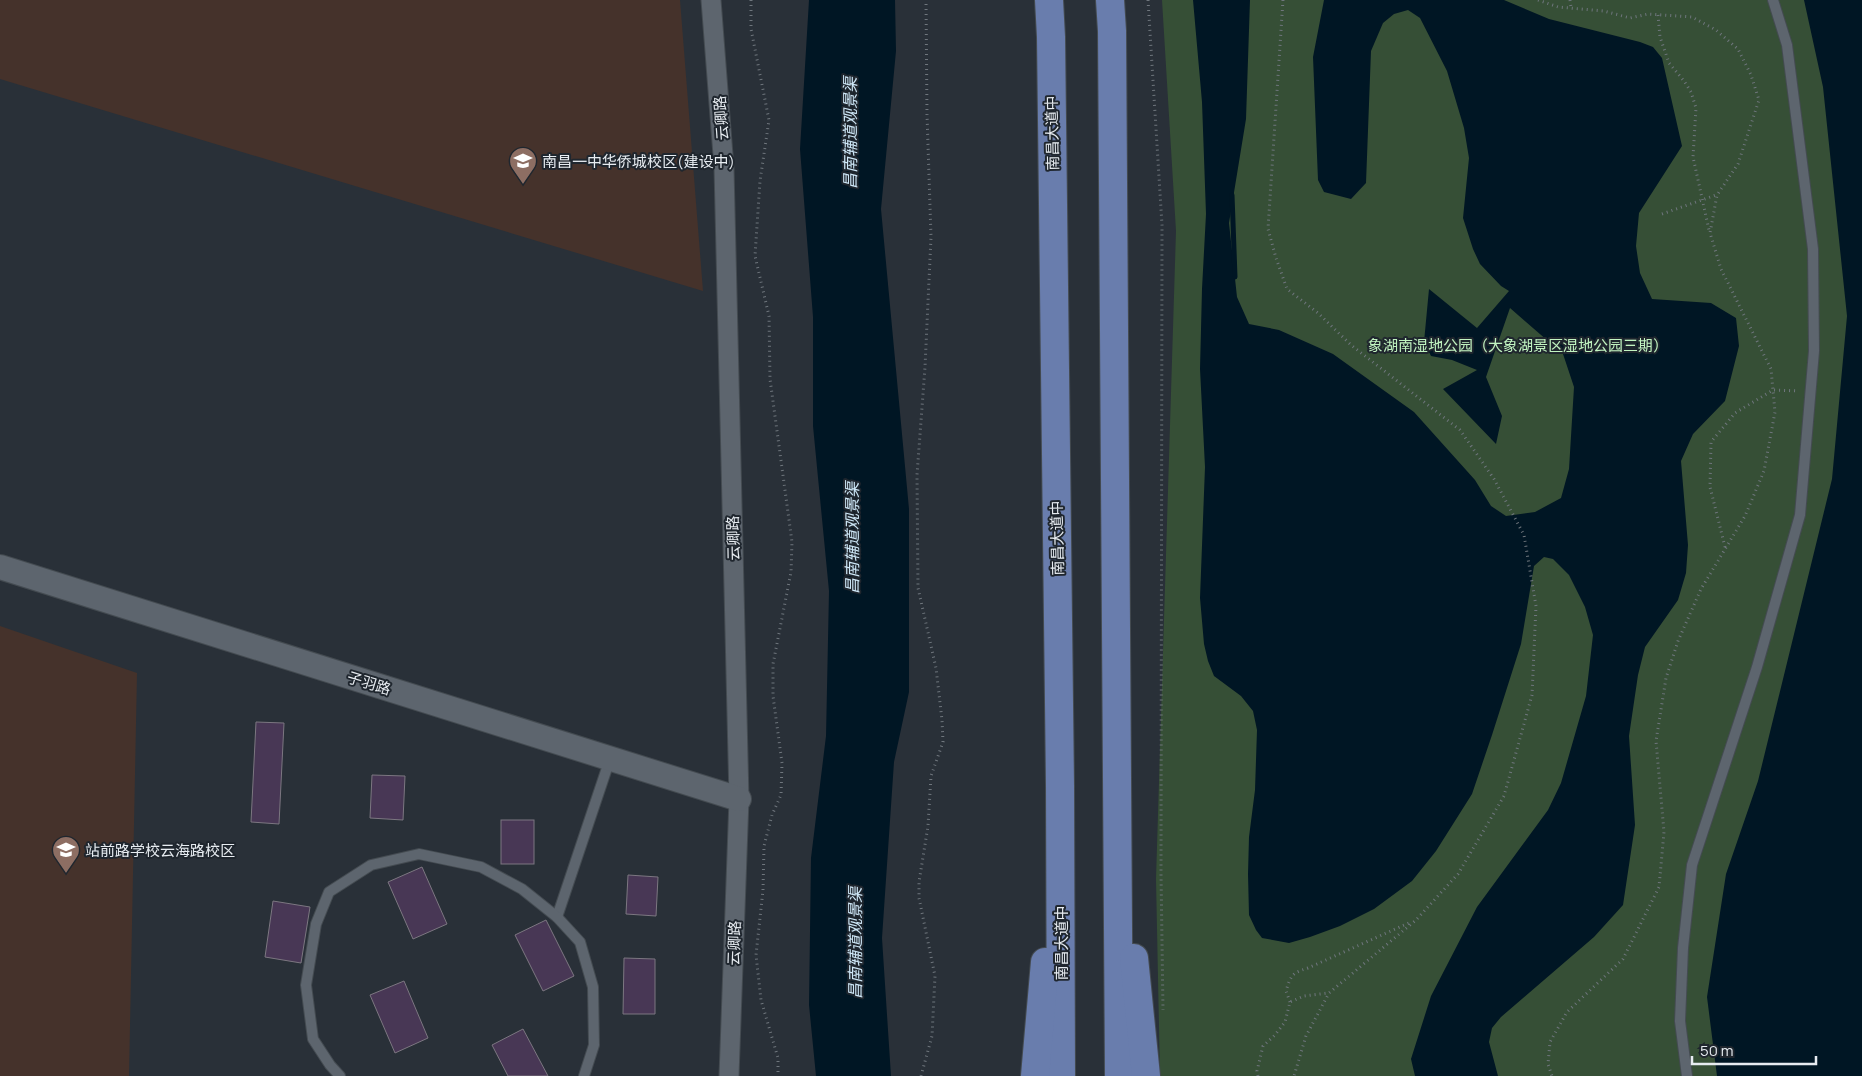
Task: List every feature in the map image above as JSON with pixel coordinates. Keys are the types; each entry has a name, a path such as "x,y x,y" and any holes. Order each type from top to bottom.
{"highway":[{"name":"南昌大道中","path":"1049,0 1060,786 1061,1076"},
{"path":"1110,0 1112,40 1119,1076"},
{"path":"1035,1076 1060,786"},
{"path":"1118,800 1146,1076"}],"street":[{"name":"云卿路","path":"711,0 724,168 739,799 729,1076"},
{"name":"子羽路","path":"0,567 739,799"}],"lane":[{"path":"1686,1076 1680,1021 1683,948 1692,865 1757,668 1800,515 1814,351 1814,249 1787,45 1773,0"},
{"path":"557,916 610,759"},
{"path":"340,1076 330,1065 313,1039 306,985 316,924 329,892 371,865 419,854 481,867 522,889 557,916 580,942 593,987 594,1045 584,1076"}],"path":[{"path":"751,0 751,29 769,120 760,181 755,256 769,316 770,379 792,542 791,572 773,664 773,696 782,763 781,795 772,815 764,846 763,890 756,955 761,1000 778,1058 778,1076"},
{"path":"921,1076 932,1036 934,976 919,898 919,882 928,826 931,776 943,742 936,668 918,588 916,475 925,367 931,237 926,0"},
{"path":"1148,0 1162,225 1161,873 1163,1018"},
{"path":"1283,0 1268,229 1287,289 1318,313 1351,345 1460,430 1494,479 1524,535 1536,606 1532,695 1504,796 1458,874 1416,920 1329,993 1306,1036 1294,1076"},
{"path":"1538,0 1558,7 1604,11 1630,18 1648,14 1692,17 1716,30 1738,49 1751,75 1759,100 1738,164 1717,195 1710,233"},
{"path":"1570,0 1571,8"},
{"path":"1552,1076 1548,1064 1550,1042 1567,1012 1623,960 1659,887 1664,832 1656,741 1666,678 1678,640 1701,590 1745,516 1764,471 1775,412 1771,370 1720,269 1695,172 1693,157 1696,108 1691,92 1668,63 1660,37 1658,15"},
{"path":"1662,214 1717,195"},
{"path":"1726,548 1710,486 1711,442 1735,413 1773,390 1810,391"},
{"path":"1258,1076 1257,1071 1264,1046 1276,1035 1284,1022 1290,1002 1286,991 1295,972 1416,920"},
{"path":"1290,1002 1304,996 1329,993"}],"shaded area":[{"name":"南昌一中华侨城校区(建设中)","path":"0,0 680,0 703,291 0,79"},
{"name":"站前路学校云海路校区","path":"0,626 137,673 129,1076 0,1076"}],"green space":[{"name":"象湖南湿地公园（大象湖景区湿地公园三期）","path":"1162,0 1836,0 1862,378 1729,1076 1160,1076 1156,879 1176,231"}],"water":[{"name":"昌南辅道观景渠","path":"809,0 895,0 896,51 881,209 909,509 909,692 894,762 882,938 891,1076 816,1076 809,1005 811,858 826,736 829,591 813,426 813,317 800,149"},
{"path":"1193,0 1250,0 1246,119 1229,223 1237,297 1249,324 1279,330 1333,354 1414,412 1475,480 1491,506 1506,516 1535,512 1561,498 1569,469 1574,387 1563,354 1510,308 1486,377 1502,416 1496,444 1443,389 1477,370 1452,360 1431,356 1424,342 1429,289 1477,328 1509,291 1501,286 1480,264 1463,218 1469,158 1464,128 1447,71 1420,18 1408,10 1394,14 1383,23 1371,51 1366,183 1351,199 1324,192 1318,180 1313,57 1324,0 1504,0 1549,19 1653,47 1662,58 1682,146 1639,213 1636,246 1640,273 1652,299 1711,303 1736,318 1739,346 1725,401 1693,434 1681,461 1688,545 1686,573 1678,600 1645,647 1638,675 1629,736 1635,825 1623,905 1594,937 1501,1017 1492,1028 1489,1042 1498,1076 1415,1076 1411,1059 1431,996 1477,907 1548,810 1561,783 1586,696 1593,635 1585,607 1569,575 1553,559 1544,557 1534,566 1521,644 1472,794 1436,851 1412,881 1374,909 1340,926 1289,943 1262,938 1249,915 1248,874 1249,837 1255,790 1257,730 1253,711 1241,696 1214,676 1204,644 1200,598 1205,467 1200,369 1206,214 1202,102"},
{"path":"1804,0 1862,0 1862,1076 1717,1076 1707,997 1726,874 1758,781 1832,479 1847,316 1823,87"}],"building":[{"path":"256,722 284,723 279,824 251,822"},
{"path":"372,775 405,776 403,820 370,818"},
{"path":"501,820 534,820 534,864 501,864"},
{"path":"422,867 447,924 413,939 388,882"},
{"path":"628,875 658,877 656,916 626,914"},
{"path":"273,901 310,907 301,963 265,957"},
{"path":"546,920 574,976 543,991 515,935"},
{"path":"624,958 655,959 655,1014 623,1014"},
{"path":"404,981 428,1038 395,1053 370,995"},
{"path":"523,1029 548,1076 508,1076 492,1045"}],"waterway":[{"path":"1232,195 1235,277"}],"place":[{"name":"南昌一中华侨城校区(建设中)","path":"523,185"},
{"name":"站前路学校云海路校区","path":"66,874"}]}
